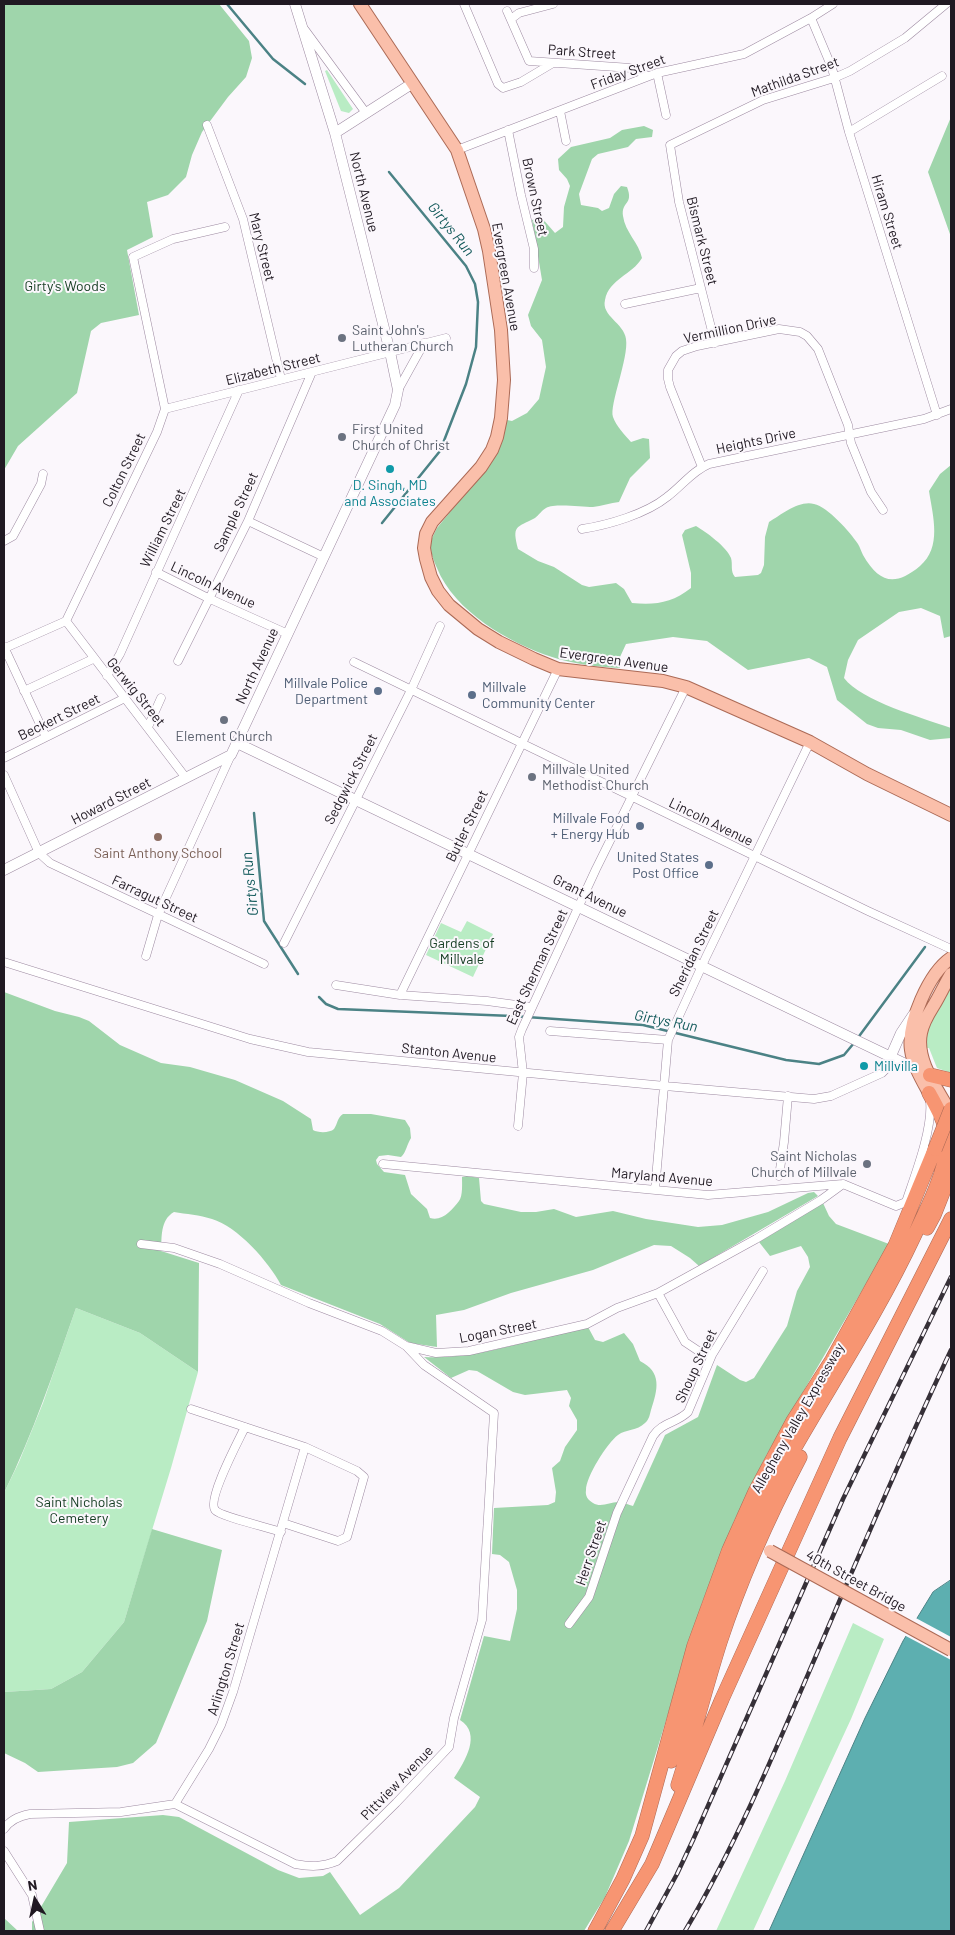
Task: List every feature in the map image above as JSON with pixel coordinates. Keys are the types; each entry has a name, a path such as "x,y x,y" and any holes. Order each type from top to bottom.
{"highway":[{"path":"924,1073 951,1080"},
{"path":"772,1488 882,1301 922,1220 944,1162 947,1135 944,1116 929,1093"},
{"name":"Allegheny Valley Expressway","path":"595,1931 623,1879 642,1836 694,1646 729,1550 755,1492 793,1420 832,1360 895,1246 935,1149 944,1116"},
{"path":"652,1864 681,1775 720,1642 749,1565 782,1491 801,1455 896,1290 934,1215 951,1172"},
{"path":"612,1931 652,1864 726,1690 840,1438 951,1218"},
{"path":"642,1836 661,1791 683,1727 706,1646 726,1590 758,1545 772,1488 785,1453 832,1360"}],"main road":[{"name":"Evergreen Avenue","path":"360,4 457,150 484,229 503,348 501,418 492,450 481,467 432,522 426,534 424,548 426,559 431,577 438,591 462,617 499,642 558,669 662,681 686,687 810,742 867,774 951,815"},
{"path":"944,1116 924,1073 911,1052 910,1038 916,1012 938,972 951,958"},
{"path":"929,1093 921,1051 921,1033 925,1021 951,974"},
{"name":"40th Street Bridge","path":"758,1545 951,1650"}],"street":[{"name":"North Avenue","path":"146,956 158,915 231,755 396,405 398,390 390,352 335,133 294,4"},
{"path":"464,4 498,84 503,88 521,82 553,63"},
{"path":"511,19 519,13 553,4"},
{"name":"Friday Street","path":"457,150 648,76 744,54 833,4"},
{"name":"Mathilda Street","path":"670,145 763,100 834,78 905,38 946,4"},
{"name":"Park Street","path":"507,11 529,61 631,68 648,76"},
{"name":"Hiram Street","path":"811,18 834,78 937,415"},
{"path":"302,25 366,113"},
{"path":"657,73 666,115"},
{"path":"849,132 942,76"},
{"path":"335,133 413,83"},
{"path":"560,111 566,141"},
{"name":"Mary Street","path":"207,125 243,219 281,379"},
{"name":"Brown Street","path":"508,130 534,249 534,268"},
{"name":"Bismark Street","path":"670,145 679,202 715,343"},
{"path":"165,409 132,257 173,239 225,227"},
{"path":"625,304 701,288"},
{"name":"Vermillion Drive","path":"702,467 668,379 668,370 676,356 682,351 779,329 800,332 807,336 818,349 848,425 851,443 871,492 883,510"},
{"name":"Elizabeth Street","path":"165,409 446,338"},
{"name":"North Avenue","path":"398,390 424,343"},
{"name":"Sample Street","path":"178,661 248,520 312,372"},
{"name":"William Street","path":"107,676 120,654 239,390"},
{"name":"Heights Drive","path":"582,529 608,525 660,502 670,496 691,474 709,464 924,419 951,408"},
{"name":"Colton Street","path":"66,621 157,432 165,409"},
{"path":"4,541 13,536 41,484 43,474"},
{"path":"41,484 49,489"},
{"path":"248,520 324,557"},
{"name":"Lincoln Avenue","path":"156,572 288,634"},
{"path":"46,738 4,647 66,621"},
{"name":"Gerwig Street","path":"66,621 93,659 186,778"},
{"name":"Sedgwick Street","path":"284,943 440,626"},
{"path":"24,691 93,659"},
{"name":"Lincoln Avenue","path":"354,662 521,744 951,949"},
{"name":"Butler Street","path":"400,995 558,669"},
{"name":"East Sherman Street","path":"518,1126 523,1073 519,1038 525,1021 578,907 686,687"},
{"name":"Beckert Street","path":"4,758 125,698"},
{"path":"148,727 161,698"},
{"name":"Sheridan Street","path":"655,1190 668,1038 810,742"},
{"name":"Grant Avenue","path":"237,743 924,1073"},
{"name":"Howard Street","path":"4,870 231,755"},
{"path":"4,774 39,853"},
{"name":"Farragut Street","path":"39,853 50,863 264,964"},
{"name":"Stanton Avenue","path":"4,962 250,1039 308,1052 814,1099 831,1096 882,1073 886,1069 890,1058"},
{"path":"336,985 400,995 487,1001 530,1009"},
{"path":"890,1058 901,1033 916,1012"},
{"path":"550,1031 668,1038"},
{"path":"779,1176 788,1096"},
{"name":"Maryland Avenue","path":"383,1164 708,1195 779,1190 834,1183 843,1184 896,1206 906,1202 944,1116"},
{"name":"Logan Street","path":"141,1244 174,1248 220,1264 309,1303 382,1331 406,1346 436,1353 468,1351 586,1324 617,1308 658,1293 756,1239 821,1200 843,1184"},
{"name":"Shoup Street","path":"617,1513 658,1428 684,1417 688,1412 712,1355 763,1271"},
{"path":"658,1293 685,1342 697,1350 712,1355"},
{"name":"Pittview Avenue","path":"175,1804 295,1864 309,1867 325,1866 337,1860 396,1803 448,1747 454,1718 482,1620 494,1413 424,1365 406,1346"},
{"path":"191,1408 305,1448 357,1471 364,1477 347,1537 338,1541 282,1522"},
{"path":"246,1427 229,1460 212,1502 214,1509 222,1515 281,1532"},
{"name":"Arlington Street","path":"175,1804 209,1749 221,1725 233,1692 305,1448"},
{"name":"Herr Street","path":"569,1624 589,1597 617,1513"},
{"path":"4,1829 21,1816 30,1814 121,1812 175,1804"},
{"path":"4,1851 32,1895 40,1931"}],"green space":[{"name":"Girty's Woods","path":"4,4 219,4 249,41 252,58 246,77 228,97 202,132 192,155 186,177 168,195 147,202 153,237 127,250 139,315 101,323 91,331 77,393 18,446 4,470"},
{"path":"327,70 353,109 349,113 341,111 325,71"},
{"path":"951,117 951,237 928,172"},
{"path":"644,126 653,130 652,137 636,139 628,147 598,154 592,159 579,194 581,205 598,208 602,211 609,208 614,194 621,186 627,187 629,193 623,211 624,222 642,258 633,269 611,287 605,300 606,311 621,328 626,339 625,358 614,402 613,417 618,427 631,442 643,438 649,439 650,458 630,478 619,502 593,507 562,505 546,508 535,518 517,528 515,535 518,549 538,561 554,567 582,585 589,587 616,583 624,589 632,603 649,604 663,602 677,597 691,588 691,573 682,535 685,530 696,526 721,545 731,558 733,575 735,577 758,575 761,573 764,565 765,537 769,522 796,506 808,503 820,506 826,510 844,527 859,545 863,555 875,571 888,579 895,579 911,573 920,566 931,550 934,541 934,521 929,491 940,474 951,465 951,636 944,638 940,616 921,608 899,612 858,640 848,660 844,678 852,686 878,701 951,728 951,738 930,740 901,730 878,728 867,724 837,700 827,667 809,658 748,670 707,641 673,637 626,644 620,657 620,668 568,662 535,651 501,634 470,611 445,584 432,555 431,542 437,528 494,458 507,420 512,421 527,413 539,399 546,367 542,340 531,326 528,315 542,280 532,220 541,217 555,233 563,227 564,207 570,186 559,170 558,159 571,147 610,138 622,130"},
{"name":"Gardens of Millvale","path":"467,921 493,934 473,977 426,955 441,923 461,932"},
{"path":"951,985 951,1073 937,1068 929,1048 925,1048 927,1028"},
{"path":"4,992 55,1011 89,1021 120,1045 161,1063 190,1067 235,1080 283,1101 311,1119 313,1130 315,1131 324,1132 334,1129 343,1114 371,1114 405,1120 410,1128 411,1138 404,1153 401,1157 379,1156 376,1160 377,1164 384,1172 405,1175 411,1194 427,1209 430,1218 443,1217 453,1208 461,1196 462,1177 467,1176 479,1178 481,1201 484,1204 521,1212 554,1209 576,1217 613,1211 646,1219 698,1227 722,1225 768,1212 808,1193 814,1192 818,1196 699,1266 671,1246 654,1245 593,1270 511,1293 464,1310 436,1315 437,1347 410,1343 380,1324 281,1285 269,1266 232,1229 207,1218 174,1212 169,1215 164,1224 161,1251 199,1263 198,1372 140,1333 76,1308 34,1425 4,1493"},
{"path":"823,1203 829,1216 836,1224 889,1244 767,1454 734,1521 702,1603 629,1841 605,1897 584,1931 32,1931 32,1922 67,1863 69,1822 163,1815 179,1817 278,1870 299,1878 323,1876 330,1872 360,1915 399,1888 475,1807 480,1797 454,1778 467,1756 471,1740 467,1726 460,1720 484,1636 510,1641 517,1609 517,1590 509,1562 500,1555 492,1554 494,1508 548,1505 555,1502 556,1492 552,1468 560,1461 565,1447 577,1430 577,1420 569,1406 571,1398 567,1390 525,1395 513,1392 477,1371 469,1370 451,1378 424,1357 466,1355 588,1327 595,1340 603,1342 624,1333 633,1344 640,1361 652,1370 655,1376 655,1395 646,1422 642,1426 618,1435 603,1452 589,1477 586,1496 591,1502 596,1504 602,1505 618,1502 633,1506 665,1435 698,1417 717,1365 740,1380 746,1382 754,1378 787,1326 797,1291 810,1267 808,1257 801,1246 770,1256 759,1242"},
{"name":"Saint Nicholas Cemetery","path":"76,1308 140,1333 198,1372 124,1622 82,1672 51,1689 4,1692 4,1493 43,1403"},
{"path":"152,1529 222,1550 207,1621 156,1743 133,1763 117,1767 38,1772 25,1763 4,1753 4,1692 51,1689 82,1672 124,1622"},
{"path":"853,1623 884,1639 851,1719 753,1931 716,1931 785,1781"},
{"path":"4,1918 18,1931 4,1931"}],"water":[{"path":"951,1580 951,1931 769,1931 865,1718 903,1641 933,1592"}],"pier":[{"path":"914,1617 951,1637 951,1660 904,1635"}],"waterway":[{"name":"Girtys Run","path":"227,4 273,59 305,84"},
{"name":"Girtys Run","path":"382,523 440,451 466,384 476,347 478,302 475,284 466,266 389,172"},
{"name":"Girtys Run","path":"254,813 264,921 298,974"},
{"name":"Girtys Run","path":"857,1039 925,947"},
{"name":"Girtys Run","path":"319,997 326,1004 338,1009 512,1016 643,1025 786,1060 819,1064 844,1055 854,1043"}],"railway":[{"path":"646,1931 693,1840 843,1499 951,1277"},
{"path":"685,1931 724,1860 759,1787 886,1493 951,1350"}],"place":[{"name":"Saint John's Lutheran Church","path":"342,338"},
{"name":"First United Church of Christ","path":"342,437"},
{"name":"D. Singh, MD and Associates","path":"390,469"},
{"name":"Millvale Police Department","path":"378,691"},
{"name":"Millvale Community Center","path":"472,695"},
{"name":"Element Church","path":"224,720"},
{"name":"Millvale United Methodist Church","path":"532,777"},
{"name":"Millvale Food + Energy Hub","path":"640,826"},
{"name":"Saint Anthony School","path":"158,837"},
{"name":"United States Post Office","path":"709,865"},
{"name":"Millvilla","path":"864,1066"},
{"name":"Saint Nicholas Church of Millvale","path":"867,1164"}]}
